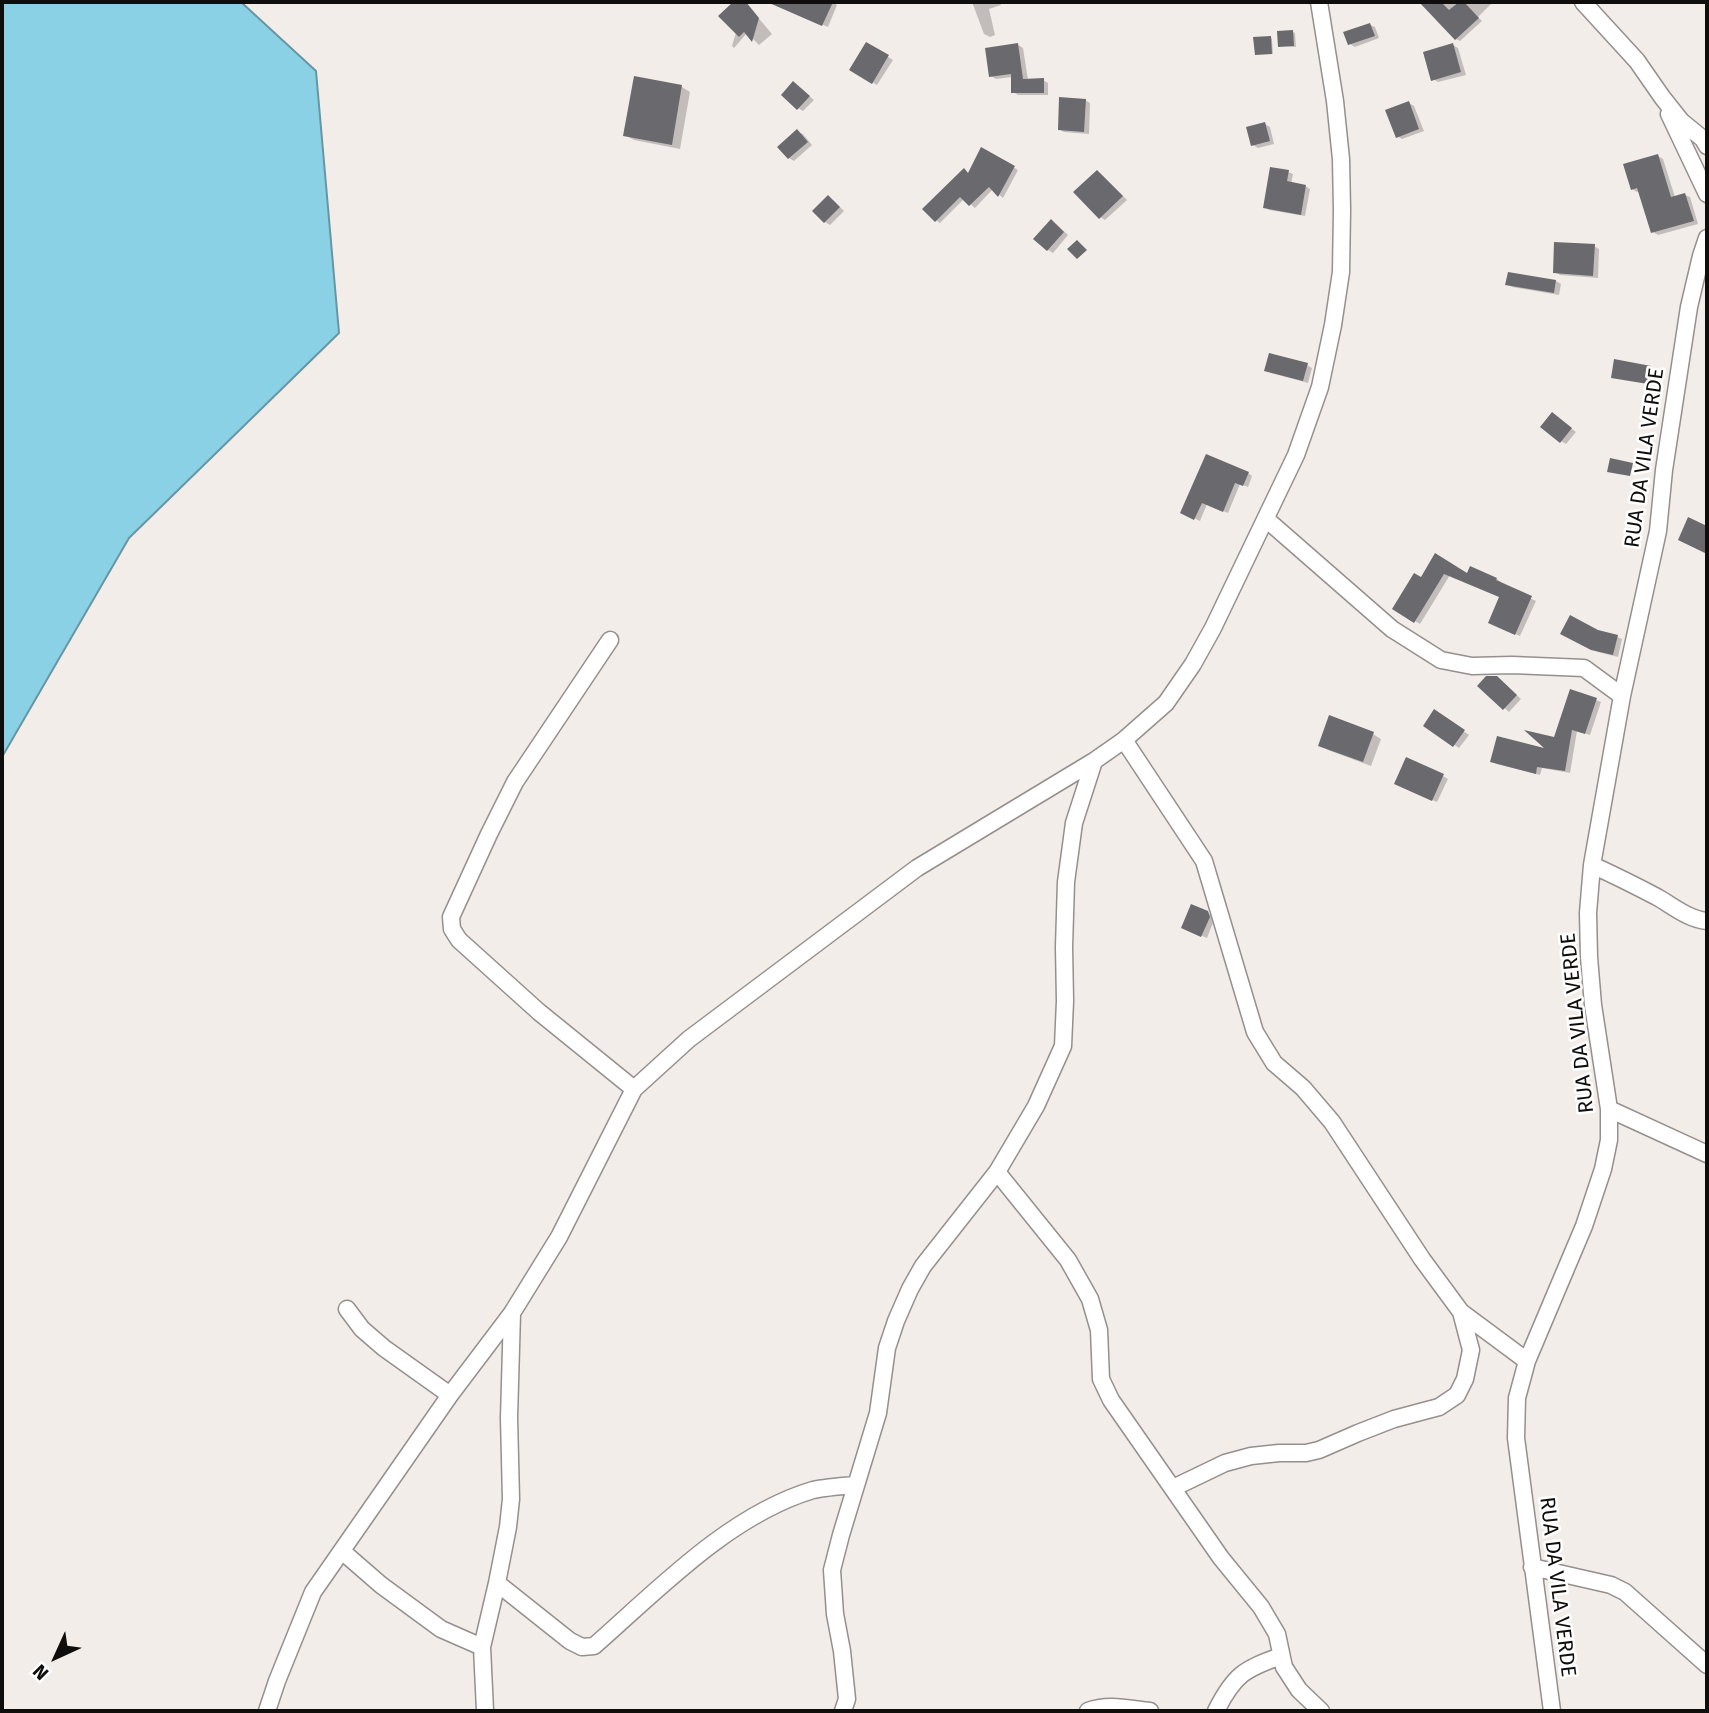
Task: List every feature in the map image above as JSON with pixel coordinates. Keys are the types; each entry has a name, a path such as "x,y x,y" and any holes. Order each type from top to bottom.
{"street":[{"path":"267,1711 313,1592 450,1395 512,1313 559,1237 634,1089 689,1039 917,868 1124,740 1166,703 1193,664 1296,455 1320,387 1333,326 1341,272 1341,159 1335,101 1319,2"},
{"path":"1583,2 1637,61 1681,121 1703,139 1707,146"},
{"path":"1662,97 1707,194"},
{"name":"RUA DA VILA VERDE","path":"1552,1711 1516,1438 1517,1398 1527,1362 1584,1226 1603,1169 1609,1140 1609,1110 1593,1005 1589,957 1588,913 1592,865 1622,696 1658,531 1664,470 1689,307 1707,238"},
{"path":"1266,519 1392,629 1441,660 1472,666 1584,668 1622,696"},
{"path":"610,640 515,782 451,917 452,929 459,940 539,1012 634,1089"},
{"path":"1124,740 1204,861 1255,1032 1274,1063 1303,1088 1332,1122 1422,1259 1461,1312 1527,1362"},
{"path":"844,1711 847,1699 835,1614 832,1570 878,1413 887,1348 910,1289 923,1266 997,1172 1036,1106 1063,1045 1066,882 1074,823 1094,761"},
{"path":"1592,865 1686,915 1707,921"},
{"path":"1609,1110 1707,1154"},
{"path":"997,1172 1068,1261 1090,1299 1099,1329 1101,1379 1111,1400 1221,1558 1261,1607 1277,1634 1284,1667 1299,1690 1321,1711"},
{"path":"347,1309 362,1329 384,1348 450,1395"},
{"path":"1173,1488 1225,1463 1251,1456 1319,1450 1394,1419 1439,1407 1457,1395 1465,1379 1471,1350 1461,1312"},
{"path":"485,1711 482,1647 509,1527 511,1499 509,1418 512,1313"},
{"path":"498,1583 570,1641 582,1647 594,1646 724,1535 771,1507 797,1496 815,1490 856,1485"},
{"path":"343,1552 381,1585 441,1629 482,1647"},
{"path":"1532,1567 1611,1585 1625,1592 1707,1665"},
{"path":"1216,1711 1226,1690 1239,1675 1281,1656"},
{"path":"1088,1711 1114,1707 1150,1711"}],"water":[{"path":"2,2 241,2 316,71 339,333 129,538 2,757"}],"building":[{"path":"733,2 746,2 759,18 752,42 744,32 739,37 718,16"},
{"path":"767,2 833,2 822,26"},
{"path":"1419,2 1441,2 1449,10 1459,2 1464,2 1479,18 1455,40"},
{"path":"1370,23 1375,36 1348,45 1343,32"},
{"path":"1293,30 1294,46 1278,47 1277,31"},
{"path":"1271,36 1272,54 1255,55 1253,37"},
{"path":"866,42 889,55 872,84 849,70"},
{"path":"1018,43 1023,79 1044,78 1044,93 1011,93 1011,74 989,77 985,48"},
{"path":"1453,43 1461,72 1431,81 1423,52"},
{"path":"634,76 682,85 672,145 623,136"},
{"path":"793,81 810,96 797,110 781,95"},
{"path":"1059,97 1086,99 1084,132 1058,130"},
{"path":"1409,101 1419,129 1396,138 1385,110"},
{"path":"1265,122 1270,141 1251,146 1246,127"},
{"path":"797,129 808,142 788,159 777,147"},
{"path":"981,147 1015,166 998,197 989,187 969,206 960,197 935,222 922,209 964,168 968,173"},
{"path":"1658,154 1671,197 1685,193 1694,221 1651,233 1637,188 1631,190 1623,164"},
{"path":"1270,167 1289,170 1287,181 1306,185 1301,215 1263,208"},
{"path":"1097,170 1123,196 1099,219 1073,192"},
{"path":"828,195 840,207 824,223 812,211"},
{"path":"1051,219 1064,232 1047,251 1033,239"},
{"path":"1077,240 1087,250 1077,259 1067,249"},
{"path":"1554,242 1595,244 1593,276 1553,273"},
{"path":"1508,272 1556,280 1554,293 1505,285"},
{"path":"1269,353 1308,363 1303,381 1264,371"},
{"path":"1614,359 1651,366 1648,384 1611,378"},
{"path":"1552,412 1572,428 1560,443 1540,427"},
{"path":"1206,454 1249,472 1243,486 1235,483 1223,512 1202,503 1194,520 1180,513"},
{"path":"1610,458 1633,463 1630,476 1607,472"},
{"path":"1688,517 1707,526 1707,554 1678,540"},
{"path":"1435,553 1467,573 1470,566 1532,596 1515,635 1488,623 1499,597 1444,574 1414,623 1392,609 1414,573 1421,577"},
{"path":"1570,615 1598,630 1618,635 1613,655 1591,650 1560,634"},
{"path":"1486,676 1497,676 1517,695 1503,710 1477,686"},
{"path":"1570,689 1597,698 1585,734 1572,730 1565,771 1537,767 1536,774 1490,762 1497,736 1544,748 1524,730 1554,737"},
{"path":"1434,709 1465,730 1453,747 1423,726"},
{"path":"1329,715 1374,732 1363,762 1318,746"},
{"path":"1406,757 1444,774 1432,801 1394,784"},
{"path":"1191,904 1208,911 1210,917 1201,937 1181,928"}]}
